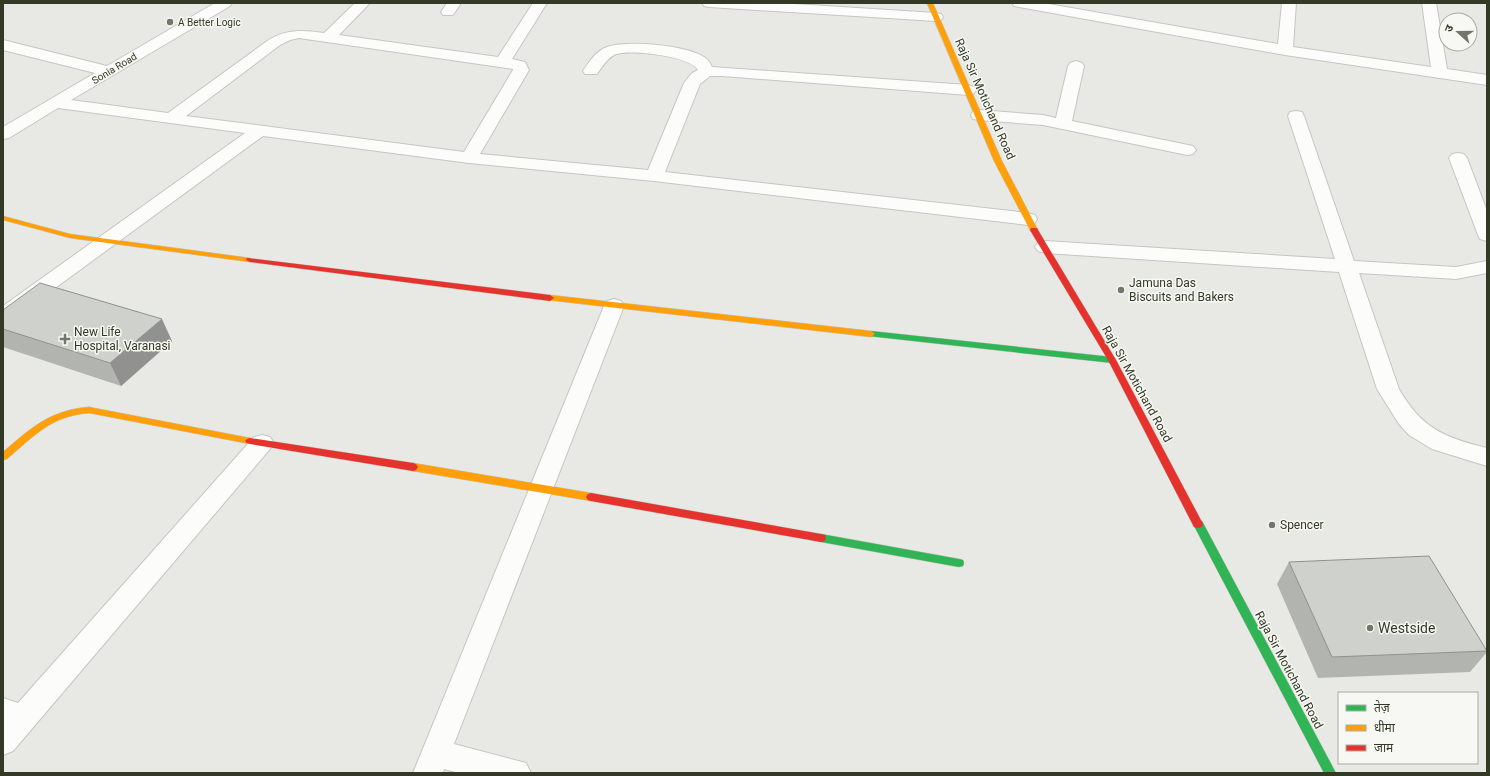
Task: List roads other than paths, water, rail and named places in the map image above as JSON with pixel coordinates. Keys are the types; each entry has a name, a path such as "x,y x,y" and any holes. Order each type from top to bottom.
{"street":[{"name":"Sonia Road","path":"3,134 107,71 225,3"},
{"path":"328,38 363,3"},
{"path":"503,61 540,3"},
{"path":"709,3 936,17"},
{"name":"Raja Sir Motichand Road","path":"930,3 998,161 1028,218 1112,360 1330,773"},
{"path":"1018,3 1285,50 1487,80"},
{"path":"1285,50 1289,3"},
{"path":"1429,3 1440,73"},
{"path":"171,119 286,36 298,34 503,61 520,65 521,70 469,158"},
{"path":"3,45 107,71"},
{"path":"591,71 606,53 624,49 684,54 701,61 707,71"},
{"path":"1063,124 1076,66"},
{"path":"654,176 692,83 696,76 707,71 968,90"},
{"path":"54,104 469,158 654,176 1028,218"},
{"path":"979,115 1043,120 1187,150"},
{"path":"1296,116 1388,389 1397,407 1411,425 1428,439 1451,448 1487,457"},
{"path":"3,316 259,131"},
{"path":"1458,158 1487,235"},
{"path":"3,218 44,229 104,242 614,306 1112,360"},
{"path":"1045,247 1456,273 1473,272 1487,267"},
{"path":"516,773 432,763 540,488 614,306"},
{"path":"4,457 48,421 73,410 89,410 262,443 540,488 959,563"},
{"path":"3,742 13,714 262,443"}],"place":[{"name":"A Better Logic","path":"170,22"},
{"name":"Jamuna Das Biscuits and Bakers","path":"1121,290"},
{"name":"New Life Hospital, Varanasi","path":"65,339"},
{"name":"Spencer","path":"1272,525"},
{"name":"Westside","path":"1370,628"}]}
